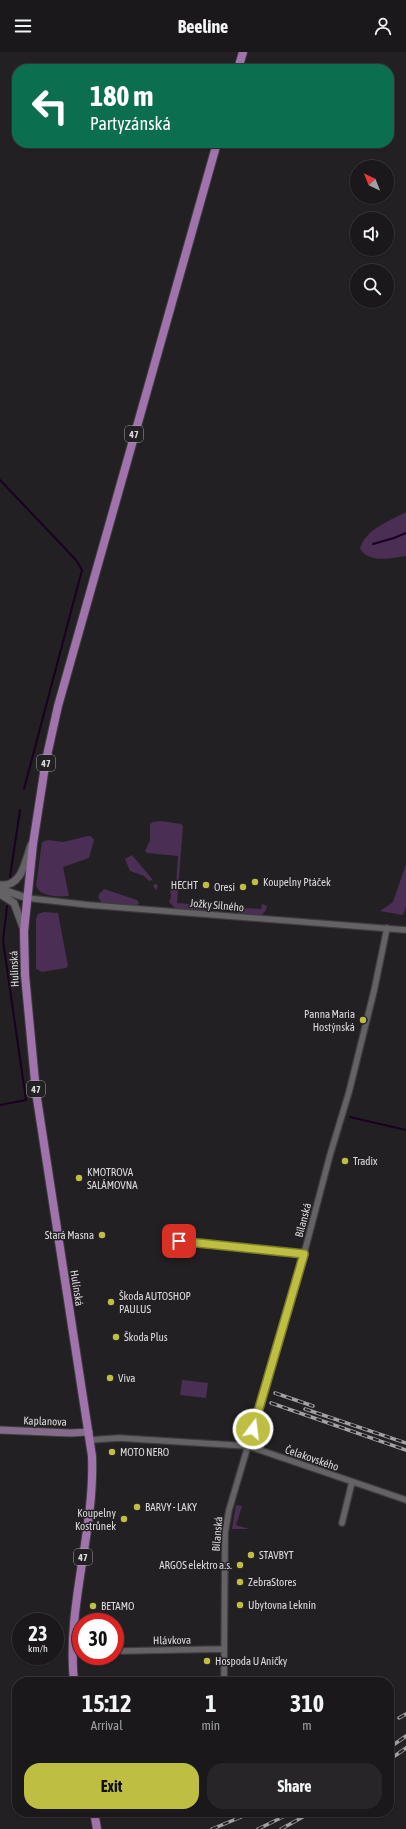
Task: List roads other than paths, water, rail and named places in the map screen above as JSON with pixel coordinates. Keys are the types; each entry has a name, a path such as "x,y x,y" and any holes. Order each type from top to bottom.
{"main road":[{"path":"239,64 243,52"},
{"name":"47","path":"27,898 34,834 46,760 62,686 216,148"},
{"name":"Hulínská","path":"27,898 24,931 28,1013 36,1092 90,1436 92,1473 89,1514 72,1631 74,1677"},
{"name":"Kaplanova","path":"0,1430 70,1433 90,1436"},
{"path":"95,1817 97,1829"}],"street":[{"path":"0,885 10,884 19,877 34,834"},
{"path":"0,889 27,898"},
{"path":"0,894 10,899 16,907 24,931"},
{"name":"Jožky Silného","path":"27,898 89,905 406,930"},
{"name":"Bílanská","path":"224,1677 225,1533 229,1510 304,1254 362,1042 387,928"},
{"path":"179,1241 304,1254"},
{"name":"Čelakovského","path":"90,1436 248,1446 406,1500"},
{"path":"342,1523 352,1482"},
{"name":"Hlávkova","path":"124,1651 223,1649"}],"waterway":[{"path":"0,480 76,560 82,570 24,789"},
{"path":"373,544 406,533"},
{"path":"10,877 20,810"},
{"path":"7,906 3,941 26,1100"},
{"path":"0,1105 26,1100"},
{"path":"350,1117 406,1130"}],"railway":[{"path":"275,1393 313,1406"},
{"path":"271,1403 406,1450"},
{"path":"305,1409 406,1443"},
{"path":"399,1718 406,1714"},
{"path":"394,1744 406,1736"},
{"path":"394,1756 406,1748"},
{"path":"212,1829 241,1817"},
{"path":"258,1829 283,1817"},
{"path":"281,1829 303,1817"}],"place":[{"name":"Koupelny Ptáček","path":"255,882"},
{"name":"HECHT","path":"206,885"},
{"name":"Oresi","path":"243,887"},
{"name":"Panna Maria Hostýnská","path":"363,1020"},
{"name":"Tradix","path":"345,1161"},
{"name":"KMOTROVA SALÁMOVNA","path":"79,1178"},
{"name":"Stará Masna","path":"102,1235"},
{"name":"Škoda AUTOSHOP PAULUS","path":"111,1302"},
{"name":"Škoda Plus","path":"116,1337"},
{"name":"Viva","path":"110,1378"},
{"name":"MOTO NERO","path":"112,1452"},
{"name":"BARVY - LAKY","path":"137,1507"},
{"name":"Koupelny Kostrůnek","path":"124,1519"},
{"name":"STAVBYT","path":"251,1555"},
{"name":"ARGOS elektro a.s.","path":"240,1565"},
{"name":"ZebraStores","path":"240,1582"},
{"name":"Ubytovna Leknín","path":"240,1605"},
{"name":"BETAMO","path":"93,1606"},
{"name":"Hospoda U Aničky","path":"207,1661"}]}
